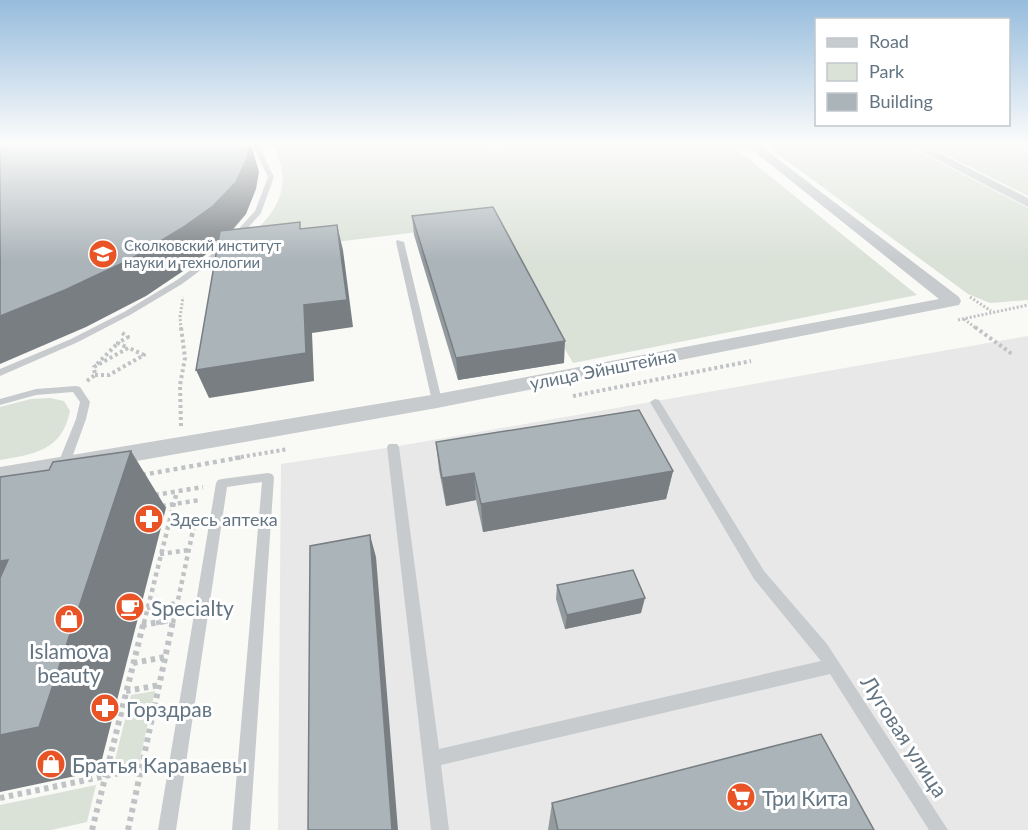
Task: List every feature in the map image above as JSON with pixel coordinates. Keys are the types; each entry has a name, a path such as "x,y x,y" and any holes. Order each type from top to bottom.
{"street":[{"name":"улица Эйнштейна","path":"0,476 437,401 953,301 800,183"},
{"path":"988,183 1028,203"}],"lane":[{"path":"0,373 108,325 193,274 231,244 261,210 270,183"},
{"path":"400,242 437,401"},
{"path":"0,402 36,392 76,389 85,402 63,466"},
{"name":"Луговая улица","path":"655,402 759,575 822,649 939,830"},
{"path":"393,447 440,830"},
{"path":"167,830 222,483 268,477 241,830"},
{"path":"432,759 833,666"}],"path":[{"path":"182,436 180,385 185,358 180,317 182,302 193,274"},
{"path":"992,312 1028,305"},
{"path":"963,319 1012,354"},
{"path":"94,367 120,344 144,355 109,375 95,375"},
{"path":"100,364 128,348"},
{"path":"144,496 222,483"},
{"path":"198,510 202,487"},
{"path":"92,830 177,491"},
{"path":"152,507 200,500"},
{"path":"128,830 195,520"},
{"path":"160,554 189,550"},
{"path":"147,608 177,603"},
{"path":"142,625 174,620"},
{"path":"133,663 165,657"},
{"path":"126,691 160,685"},
{"path":"0,798 179,761"}],"shaded area":[{"path":"1028,336 1028,830 278,830 281,464 393,447"}],"green space":[{"path":"282,183 778,183 917,295 573,363 493,223 226,255 265,220 280,194"},
{"path":"817,183 979,183 1028,208 1028,300 990,303 968,294"},
{"path":"1001,183 1028,183 1028,196"},
{"path":"50,398 64,401 70,411 60,435 45,448 0,460 0,407 31,399"},
{"path":"155,691 139,763 113,768 131,695"},
{"path":"96,785 87,822 51,830 0,830 0,805"}],"building":[{"path":"0,183 235,183 213,206 129,260 65,290 0,316"},
{"path":"493,207 565,341 456,358 412,216"},
{"path":"300,222 300,229 337,225 347,300 304,305 306,353 196,370 220,231"},
{"path":"639,410 673,471 481,504 474,473 442,478 436,442"},
{"path":"131,451 39,727 0,735 0,578 8,560 0,561 0,477 49,470 53,462"},
{"path":"370,535 392,830 308,830 310,546"},
{"path":"633,570 645,598 567,615 557,585"},
{"path":"821,734 874,830 558,830 552,803"}],"place":[{"name":"Сколковский институт науки и технологии","path":"103,254"},
{"name":"Здесь аптека","path":"149,519"},
{"name":"Specialty","path":"130,607"},
{"name":"Islamova beauty","path":"69,619"},
{"name":"Горздрав","path":"105,708"},
{"name":"Братья Караваевы","path":"51,764"},
{"name":"Три Кита","path":"741,797"}]}
